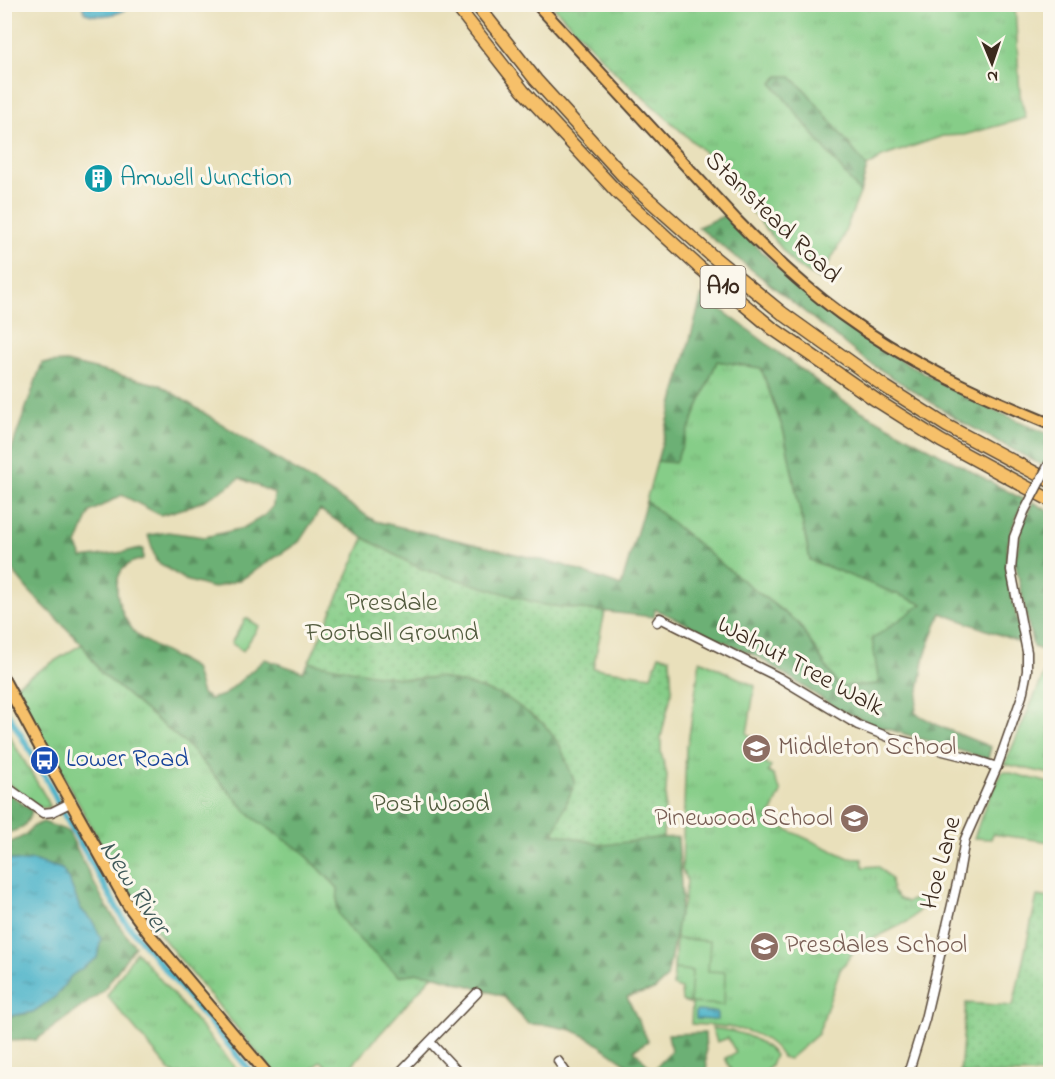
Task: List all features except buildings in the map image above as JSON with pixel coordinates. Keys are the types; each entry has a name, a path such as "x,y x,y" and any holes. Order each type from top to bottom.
{"highway":[{"name":"A10","path":"455,4 523,91 616,191 699,267 772,328 885,406 941,441 1050,500"},
{"name":"A10","path":"476,4 536,80 627,180 711,255 782,313 884,386 947,426 1050,481"}],"main road":[{"name":"Stanstead Road","path":"537,4 736,220 766,251 809,289 871,334 925,366 998,402 1050,424"},
{"path":"4,680 64,806 139,921 267,1074"}],"street":[{"name":"Hoe Lane","path":"908,1074 925,1019 958,879 965,839 997,767 1022,696 1027,670 1025,638 1011,570 1014,537 1024,512 1050,462"},
{"name":"Walnut Tree Walk","path":"657,622 660,618 675,624 706,642 780,678 830,711 858,725 891,738 997,767"},
{"path":"4,785 41,812 48,814 64,806"},
{"path":"398,1074 477,993"},
{"path":"430,1042 460,1074"},
{"path":"558,1061 567,1074"}],"green space":[{"path":"552,5 1015,5 1020,95 1026,118 964,135 943,136 882,157 867,167 860,193 840,244 819,280 794,264 702,150 617,74"},
{"path":"779,76 790,76 807,92 867,167 860,193 772,83"},
{"path":"726,215 778,268 818,304 881,349 970,399 1050,435 1050,452 1043,466 962,422 865,360 698,227"},
{"name":"Post Wood","path":"702,295 843,401 1024,500 1009,537 1006,561 1009,586 1019,626 1019,642 941,613 925,655 915,713 941,727 991,747 988,759 878,726 836,708 760,658 655,609 654,617 543,605 419,568 364,538 320,510 299,542 242,579 213,588 185,580 156,561 148,535 168,532 205,537 243,528 264,516 273,506 274,493 240,478 203,501 160,515 122,495 90,512 77,545 82,558 143,549 143,559 126,566 118,578 118,596 124,616 141,638 194,668 202,694 210,699 224,695 265,659 303,672 309,662 408,679 440,677 477,687 506,697 544,724 560,745 575,783 554,833 604,845 639,839 678,837 682,899 667,978 654,990 627,997 648,1041 634,1050 653,1071 671,1051 668,1034 705,1033 707,1071 703,1074 651,1074 652,1071 631,1067 589,1038 572,1030 528,1024 503,996 433,975 418,973 399,976 366,945 348,927 338,912 338,888 303,852 252,817 187,745 101,673 82,644 29,591 5,562 5,467 42,363 66,362 160,385 375,521 563,565 621,586 646,501 799,624 839,687 879,684 872,639 922,604 810,560 784,432 761,368 717,361 675,463 657,461"},
{"path":"717,361 761,368 784,432 810,559 923,604 880,684 839,687 799,624 646,501 657,461 675,462"},
{"path":"1033,502 1050,512 1050,653 1033,647 1015,561 1023,523"},
{"name":"Presdale Football Ground","path":"364,538 419,568 543,605 605,612 593,668 651,676 659,655 670,658 672,691 661,737 661,753 667,775 663,837 604,845 554,833 575,783 560,745 544,724 506,697 440,677 408,679 309,662"},
{"path":"246,618 259,626 243,651 231,643"},
{"path":"82,644 101,673 187,745 252,817 303,852 338,888 338,912 399,976 418,973 433,975 344,1074 335,1074 321,1061 308,1074 275,1074 133,902 14,686"},
{"path":"1050,652 1050,774 1005,764 1043,676"},
{"name":"Presdales School","path":"700,660 755,686 747,734 756,738 766,764 771,766 768,772 773,775 781,792 768,821 849,858 862,859 863,867 878,866 891,879 892,891 898,898 907,902 918,898 926,903 909,921 865,943 851,955 840,970 818,1034 789,1059 782,1057 765,1039 753,1033 729,1027 691,1024 692,1004 682,1001 681,989 673,986 677,917 683,906 687,881 682,870 686,746"},
{"path":"4,727 48,801 49,807 38,806 5,781"},
{"path":"1003,771 1050,783 1050,842 993,834 991,839 974,838 984,809"},
{"path":"4,790 32,811 22,827 5,833"},
{"path":"43,822 68,831 106,905 135,946 103,991 36,1040 5,1041 5,1017 33,1012 56,996 71,976 97,958 93,922 80,908 70,882 62,869 32,860 22,862 5,858 5,845 24,836 34,826"},
{"path":"1037,896 1050,898 1050,1074 960,1074 966,1003 1013,1006"},
{"path":"676,939 710,941 708,971 725,972 724,1005 690,1003 692,971 674,969"},
{"path":"136,951 241,1074 173,1074 107,996"},
{"path":"712,1028 738,1033 762,1043 775,1055 771,1066 762,1074 725,1074 731,1070 725,1058 736,1053 728,1038 717,1042"}],"water":[{"path":"82,4 131,5 122,12 103,16 85,13"},
{"path":"4,858 22,862 32,860 62,869 70,882 80,908 93,922 101,939 97,958 71,976 56,996 33,1012 5,1017"},
{"path":"696,1011 717,1012 717,1020 696,1019"}],"waterway":[{"name":"New River","path":"4,707 45,776 123,919 253,1074"}],"place":[{"name":"Amwell Junction","path":"99,179"},
{"name":"Middleton School","path":"757,748"},
{"name":"Lower Road","path":"45,760"},
{"name":"Pinewood School","path":"854,819"},
{"name":"Presdales School","path":"764,946"}]}
